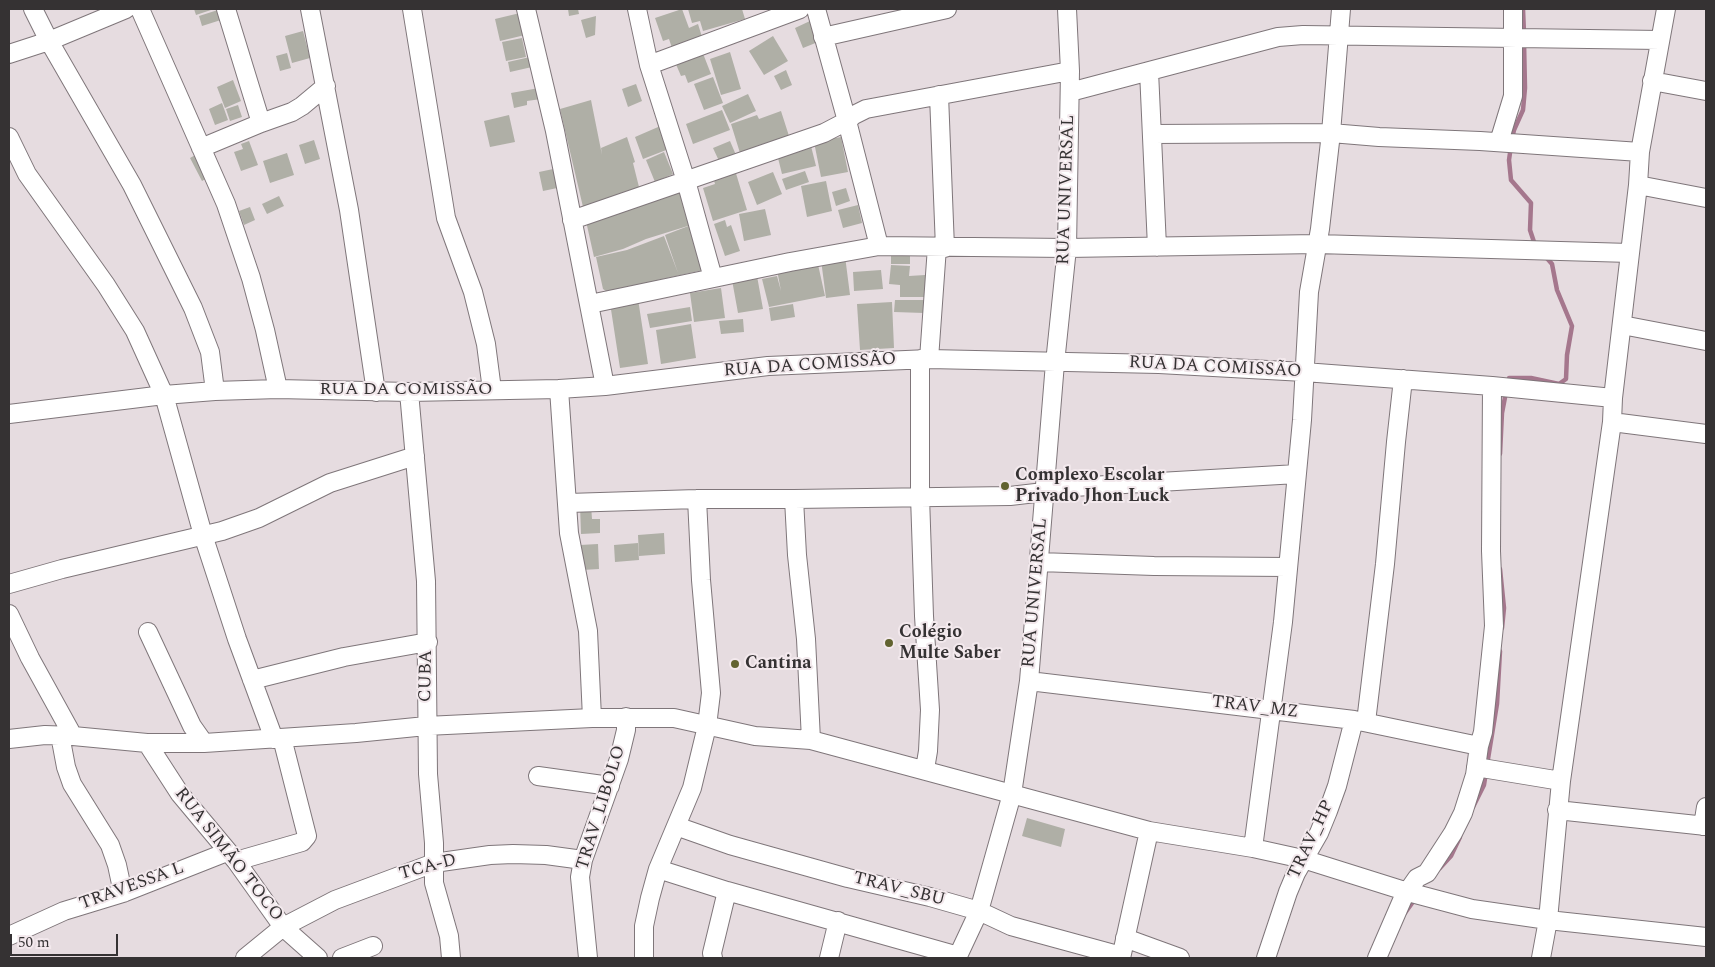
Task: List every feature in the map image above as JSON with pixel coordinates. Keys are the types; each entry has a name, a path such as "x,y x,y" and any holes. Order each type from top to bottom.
{"street":[{"path":"34,9 49,41 132,185 193,308 210,352 215,391"},
{"path":"9,54 49,41 126,9"},
{"path":"140,9 226,204 266,330 278,389"},
{"path":"226,9 261,123"},
{"path":"310,9 349,210 376,392"},
{"path":"412,9 446,218 473,292 486,344 492,390"},
{"path":"526,9 555,131 605,386"},
{"path":"637,9 649,65 686,181 713,278"},
{"path":"649,65 800,9"},
{"path":"816,9 879,246"},
{"path":"824,37 947,9"},
{"name":"RUA UNIVERSAL","path":"958,957 978,911 1012,794 1028,681 1054,363 1067,248 1070,71 1067,9"},
{"path":"1253,848 1272,710 1288,567 1309,292 1318,244 1332,133 1341,9"},
{"path":"1500,142 1513,96 1513,9"},
{"path":"1541,958 1548,920 1557,810 1612,422 1640,152 1666,9"},
{"path":"1070,92 1278,38 1304,35 1660,40"},
{"path":"572,220 824,133 847,121 854,114 866,109 1070,71"},
{"path":"1149,71 1157,247"},
{"path":"1652,81 1706,92"},
{"path":"201,148 292,112 326,86"},
{"path":"925,769 930,716 920,496 925,359 941,248 940,95"},
{"path":"1152,134 1332,133 1640,152"},
{"path":"9,137 27,174 100,277 135,331 164,395 203,535 252,680 278,739"},
{"path":"1638,185 1706,198"},
{"path":"590,304 790,262 879,246 1067,248 1318,244 1630,253"},
{"path":"1622,325 1706,341"},
{"name":"RUA DA COMISSÃO","path":"9,414 164,395 215,391 278,389 409,392 559,389 605,386 768,366 925,359 1159,364 1304,372 1492,386 1613,398"},
{"name":"TRAV_HP","path":"1266,958 1288,892 1303,859 1319,833 1360,721 1386,564 1393,476 1404,379"},
{"path":"1378,958 1403,898 1417,878 1426,873 1453,833 1469,799 1476,766 1484,724 1494,626 1491,551 1492,386"},
{"path":"559,389 569,533 588,631 592,718"},
{"name":"CUBA","path":"409,392 426,581 428,642 426,726 434,883 448,936 451,958"},
{"path":"1612,422 1706,434"},
{"path":"9,584 62,569 222,531 260,518 330,483 415,456"},
{"path":"568,503 697,499 1010,496 1073,486 1296,474"},
{"path":"644,958 644,926 650,898 658,869 692,788 707,726 711,692 701,580 697,499"},
{"path":"794,499 797,555 806,639 811,740"},
{"path":"1039,562 1288,567"},
{"path":"9,614 66,735 66,767 72,784 110,845 117,865 123,893"},
{"path":"148,632 192,726 204,743"},
{"path":"252,680 344,657 428,642"},
{"name":"TRAV_MZ","path":"1028,681 1360,721 1479,746"},
{"path":"9,739 66,735 147,743 204,743 278,739 426,726 592,718 674,718 755,736 811,740 925,769 1149,831 1253,848 1303,859 1408,892 1472,909 1548,920 1706,937"},
{"name":"TRAV_LIBOLO","path":"588,958 580,877 583,860 610,786 626,730 626,718"},
{"name":"TRAVESSA L","path":"9,936 64,911 232,857 302,842 307,836 278,739"},
{"name":"RUA SIMÃO TOCO","path":"147,743 180,794 232,857 284,926 318,958"},
{"path":"1476,766 1561,781"},
{"path":"538,776 610,786"},
{"path":"1557,810 1705,826 1706,808"},
{"name":"TRAV_SBU","path":"676,826 730,845 848,878 930,897 978,911 1011,926 1085,952 1121,957"},
{"path":"1121,957 1149,831"},
{"name":"TCA-D","path":"245,958 284,926 335,900 434,863 490,855 513,854 546,855 583,860"},
{"path":"658,869 727,891 838,921 958,957"},
{"path":"713,958 712,953 727,891"},
{"path":"828,958 838,921"},
{"path":"1125,938 1180,958"},
{"path":"342,958 372,946"}],"building":[{"path":"194,9 214,9 196,15"},
{"path":"221,9 224,19 202,26 199,16"},
{"path":"568,9 578,9 579,14 569,16"},
{"path":"682,9 689,28 698,24 702,37 672,48 669,39 663,41 655,18"},
{"path":"688,9 742,9 745,19 703,31 700,21 692,23"},
{"path":"520,13 525,35 500,41 495,19"},
{"path":"596,16 595,35 586,38 581,20"},
{"path":"810,21 818,42 803,48 795,28"},
{"path":"303,31 310,58 292,63 285,36"},
{"path":"773,36 788,61 764,75 749,51"},
{"path":"522,38 526,57 506,61 502,42"},
{"path":"702,51 711,74 688,83 685,75 681,76 675,62"},
{"path":"730,52 741,89 721,95 710,59"},
{"path":"287,53 291,68 280,71 276,56"},
{"path":"530,57 532,67 510,72 508,62"},
{"path":"786,70 792,85 781,90 774,76"},
{"path":"713,77 723,103 704,110 694,84"},
{"path":"233,80 241,101 225,108 217,87"},
{"path":"636,84 642,101 628,107 622,89"},
{"path":"539,88 541,99 527,101 527,105 514,108 511,93"},
{"path":"748,94 756,111 730,123 722,106"},
{"path":"591,100 602,155 601,148 627,137 635,162 633,163 639,187 609,200 583,207 560,109"},
{"path":"222,103 228,120 215,125 209,109"},
{"path":"238,105 242,117 230,121 226,109"},
{"path":"722,110 730,130 693,144 686,124"},
{"path":"781,111 789,136 740,153 731,124 757,115 759,119"},
{"path":"509,115 515,142 490,147 484,121"},
{"path":"665,124 674,147 643,159 635,137"},
{"path":"841,137 848,172 821,177 814,142"},
{"path":"314,140 320,159 305,164 299,145"},
{"path":"249,141 258,165 241,171 234,152 243,149 241,144"},
{"path":"730,141 736,155 719,161 713,148"},
{"path":"811,146 816,166 782,174 777,154"},
{"path":"664,152 673,174 655,182 646,160"},
{"path":"199,153 211,176 202,181 190,158"},
{"path":"287,153 294,175 270,183 263,161"},
{"path":"558,168 562,187 543,191 539,172"},
{"path":"735,170 747,210 713,221 703,188 715,184 713,177"},
{"path":"805,171 809,182 786,190 782,179"},
{"path":"773,172 782,194 757,205 748,182"},
{"path":"826,181 832,211 807,217 801,186"},
{"path":"687,186 713,268 639,286 606,291 603,289 596,257 627,250 664,236 678,273 665,235 691,225 594,257 586,221"},
{"path":"846,188 850,201 836,206 832,192"},
{"path":"279,196 284,206 267,214 262,204"},
{"path":"858,205 862,223 843,228 838,210"},
{"path":"250,207 255,220 244,225 239,211"},
{"path":"765,209 771,235 744,241 739,214"},
{"path":"725,220 727,227 731,225 740,251 725,256 714,224"},
{"path":"891,251 910,252 910,264 891,264"},
{"path":"845,256 850,295 826,298 821,260"},
{"path":"817,260 825,296 769,307 762,279 777,276 781,291 777,270"},
{"path":"891,265 910,266 909,276 925,275 925,297 900,297 900,285 889,284"},
{"path":"881,270 883,289 854,291 853,272"},
{"path":"757,276 763,309 738,313 732,280"},
{"path":"721,288 725,318 694,322 690,293"},
{"path":"638,299 648,364 620,368 610,303"},
{"path":"895,300 924,300 924,313 894,312"},
{"path":"892,302 894,348 860,350 857,304"},
{"path":"793,304 795,317 771,321 769,308"},
{"path":"690,307 692,321 650,328 647,314"},
{"path":"743,319 744,332 721,334 719,321"},
{"path":"691,324 696,358 661,364 656,330"},
{"path":"580,505 591,505 592,519 600,519 600,533 581,534"},
{"path":"664,533 665,554 639,556 638,535"},
{"path":"638,543 639,560 615,562 614,545"},
{"path":"598,544 599,569 582,570 580,545"},
{"path":"1027,818 1065,829 1061,847 1022,836"}],"waterway":[{"path":"1523,9 1524,33"},
{"path":"1512,139 1523,110 1525,88 1524,41"},
{"path":"1511,146 1509,160 1511,180 1531,203 1530,230 1535,245"},
{"path":"1508,384 1509,378 1531,378 1559,384 1566,379 1567,355 1572,326 1557,290 1552,264 1545,256"},
{"path":"1500,454 1502,413 1506,392"},
{"path":"1500,569 1504,608 1502,628"},
{"path":"1487,765 1497,704 1500,651"},
{"path":"1473,807 1484,785 1486,772"},
{"path":"1440,868 1451,856 1460,837"},
{"path":"1405,913 1415,899"}],"place":[{"name":"Complexo Escolar Privado Jhon Luck","path":"1005,486"},
{"name":"Colégio Multe Saber","path":"889,643"},
{"name":"Cantina","path":"735,664"}]}
